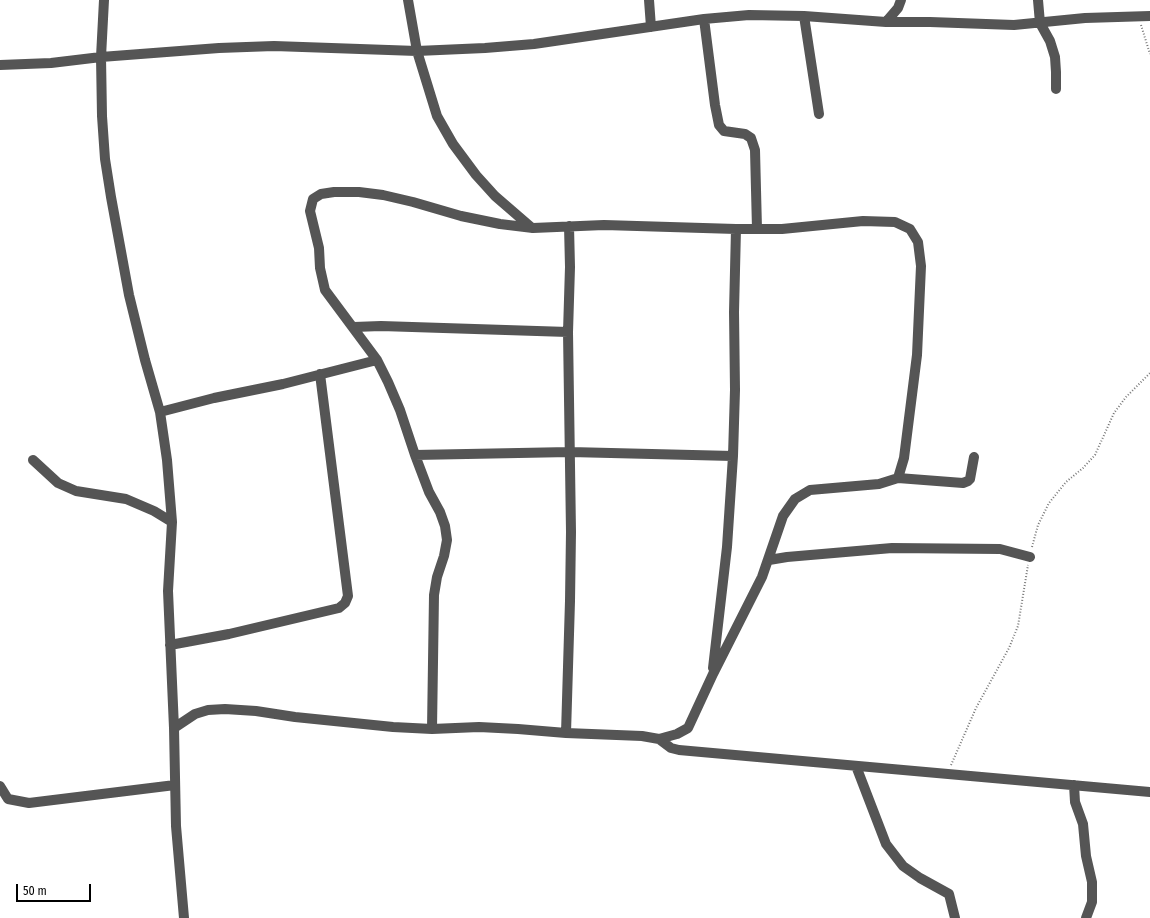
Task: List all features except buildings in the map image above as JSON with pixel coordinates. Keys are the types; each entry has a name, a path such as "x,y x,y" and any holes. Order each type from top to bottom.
{"street":[{"path":"104,0 101,57 104,152 129,295 160,412 172,522 168,591 178,860 184,918"},
{"path":"408,0 417,51 437,116 453,144 476,175 495,196 532,228"},
{"path":"650,0 651,27"},
{"path":"886,22 898,8 901,0"},
{"path":"1038,0 1040,23 1050,41 1055,57 1056,89"},
{"path":"0,65 51,63 101,57 220,48 274,46 417,51 534,44 704,19 749,15 804,16 886,22 1014,25 1091,18 1150,16"},
{"path":"804,16 819,114"},
{"path":"704,19 715,105 720,125 724,131 745,134 751,138 755,150 757,229"},
{"path":"432,729 434,595 437,577 444,556 447,540 445,526 429,492 400,410 377,360 354,327 325,290 320,268 319,248 310,210 313,199 322,194 334,192 359,192 383,195 461,216 500,224 532,228 604,225 736,230 782,229 863,222 895,222 910,229 918,242 921,266 917,355 904,458 898,478"},
{"path":"566,733 570,601 568,332 570,267 569,226"},
{"path":"712,674 727,547 733,456 736,230"},
{"path":"354,327 381,326 568,332"},
{"path":"160,412 214,398 283,384 377,360"},
{"path":"170,645 229,634 339,608 345,603 348,596 320,374"},
{"path":"415,455 570,452 733,456"},
{"path":"174,728 195,714 208,710 226,709 256,711 319,720 432,729 479,727 642,736 659,739 678,734 688,728 712,674 762,577 783,516 795,500 810,490 879,484 898,478 963,482 968,481 970,479 974,457"},
{"path":"33,460 58,483 76,491 126,499 154,511 172,522"},
{"path":"769,560 787,557 892,548 1000,549 1030,557"},
{"path":"659,739 671,748 680,750 1150,792"},
{"path":"856,766 886,844 903,866 920,878 949,894 955,918"},
{"path":"0,786 8,799 28,803 175,785"},
{"path":"1074,785 1076,802 1083,824 1086,856 1092,882 1092,902 1086,918"}],"path":[{"path":"1138,17 1150,54"},
{"path":"947,774 976,708 1009,648 1018,626 1030,557 1038,524 1049,503 1066,482 1084,468 1095,455 1114,413 1126,397 1150,373"}]}
